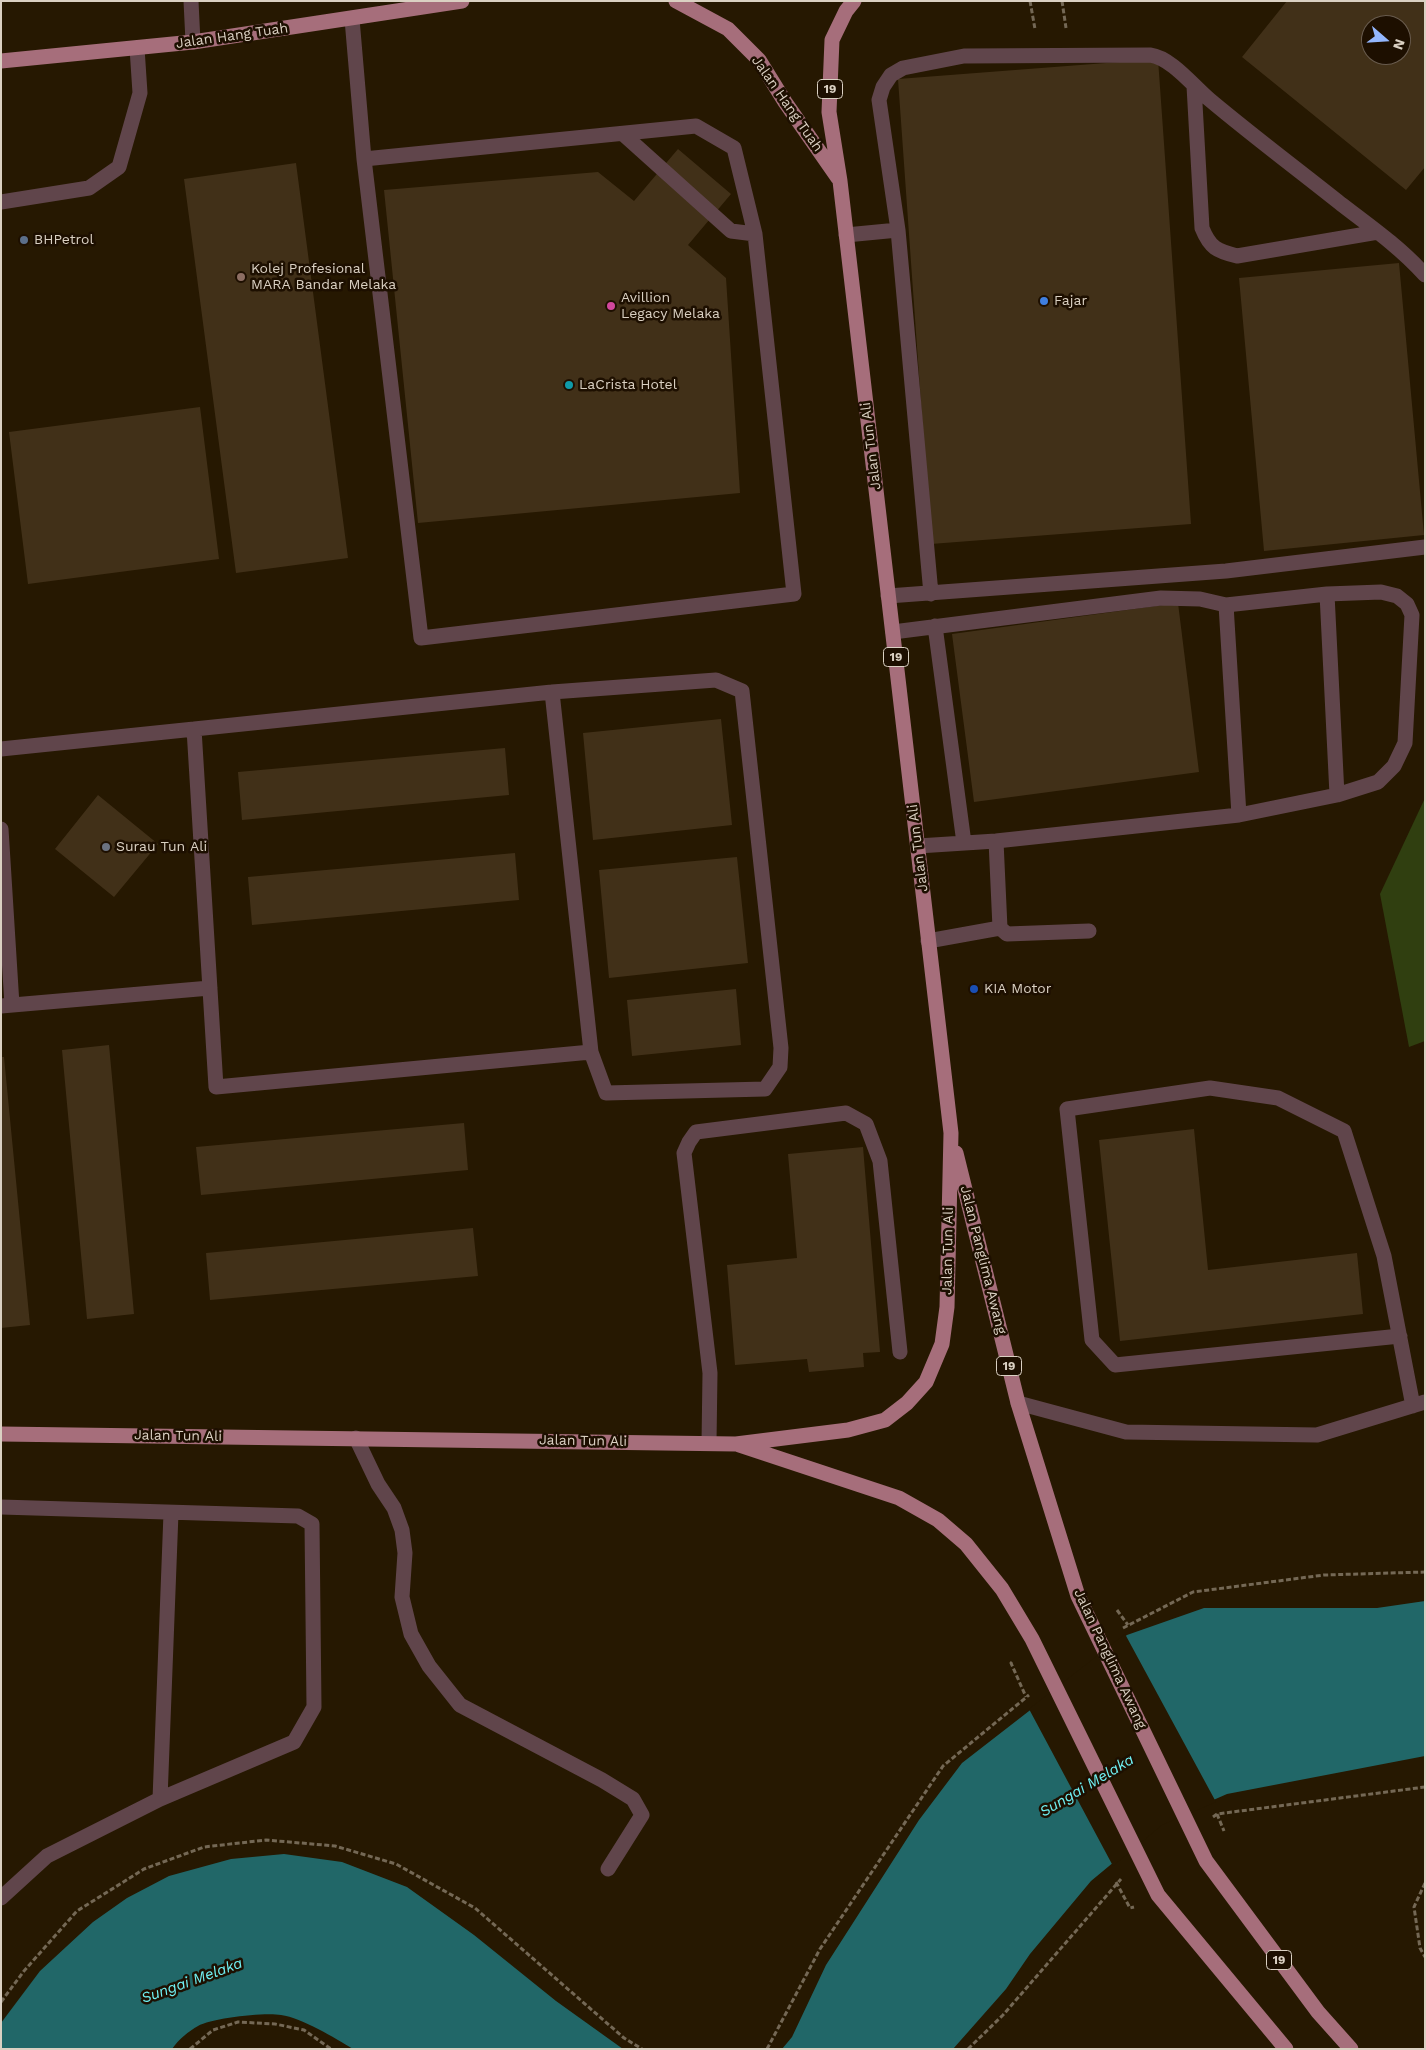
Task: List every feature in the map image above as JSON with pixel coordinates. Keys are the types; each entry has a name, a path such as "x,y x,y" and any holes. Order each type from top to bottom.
{"main road":[{"name":"Jalan Hang Tuah","path":"1,61 194,42 462,1"},
{"name":"Jalan Hang Tuah","path":"676,1 728,30 759,60 785,102 840,181"},
{"name":"19","path":"840,181 829,112 832,40 846,11 854,1"},
{"name":"Jalan Tun Ali","path":"1,1434 736,1444 848,1430 885,1420 907,1403 926,1382 942,1344 947,1307 951,1133 840,181"},
{"name":"Jalan Panglima Awang","path":"951,1133 1018,1403 1078,1596 1211,1869 1318,2012 1351,2049"},
{"path":"736,1444 899,1498 938,1520 966,1544 1002,1589 1032,1639 1158,1895 1286,2049"}],"lane":[{"path":"191,1 194,42"},
{"path":"352,19 364,159 421,638 794,594 755,234 734,148 696,126 364,159"},
{"path":"1,202 89,188 119,167 140,93 137,48"},
{"path":"931,594 898,230 879,100 883,87 891,75 903,68 964,56 1160,56 1167,60 1240,126 1378,232 1425,275"},
{"path":"1194,86 1202,228 1208,242 1220,252 1237,256 1378,232"},
{"path":"623,134 731,230 755,234"},
{"path":"846,235 898,230"},
{"path":"888,596 1226,571 1425,547"},
{"path":"893,632 1161,598 1200,599 1226,605 1327,594 1381,592 1397,596 1407,604 1412,615 1405,742 1394,766 1378,782 1336,795 1239,815 996,841 918,846"},
{"path":"1327,594 1336,795"},
{"path":"1226,605 1239,815"},
{"path":"935,626 964,843"},
{"path":"1,749 552,692 716,680 742,691 781,1048 780,1067 765,1089 606,1092 591,1052 552,692"},
{"path":"194,729 216,1087 591,1052"},
{"path":"1,829 6,1006 210,988"},
{"path":"996,841 1000,928 1007,934 1090,931"},
{"path":"928,941 1000,928"},
{"path":"1018,1403 1126,1432 1317,1435 1419,1404 1400,1336 1384,1256 1344,1131 1278,1098 1210,1088 1067,1109 1092,1340 1115,1365 1400,1336"},
{"path":"709,1443 710,1373 684,1154 688,1142 696,1132 846,1113 866,1124 880,1162 900,1352"},
{"path":"356,1438 378,1484 394,1508 402,1530 405,1553 402,1596 411,1634 429,1666 460,1705 602,1780 633,1799 642,1814 608,1869"},
{"path":"1,1507 298,1516 312,1524 314,1707 294,1742 160,1799 47,1856 1,1898"},
{"path":"160,1799 171,1513"}],"path":[{"path":"1030,1 1036,34"},
{"path":"1062,1 1064,10"},
{"path":"1,2002 24,1971 77,1911 144,1869 204,1847 266,1840 334,1846 396,1864 475,1908 624,2038 642,2049"},
{"path":"1425,1883 1414,1907 1420,1948 1425,1957"},
{"path":"190,2049 213,2030 238,2022 275,2024 304,2030 331,2049"}],"green space":[{"path":"1425,798 1425,1041 1409,1047 1380,894"}],"water":[{"name":"Sungai Melaka","path":"1425,1601 1425,1756 1227,1794 1161,1823 1091,1881 1030,1954 1006,1989 953,2049 782,2049 792,2037 826,1965 919,1820 962,1763 1127,1635 1204,1608 1377,1608"},
{"name":"Sungai Melaka","path":"284,1854 342,1862 407,1887 474,1935 556,2001 623,2049 353,2049 308,2024 281,2015 263,2014 238,2016 205,2023 187,2033 172,2049 1,2049 1,2023 40,1971 93,1922 127,1898 169,1876 231,1859"}],"pier":[{"path":"1125,1634 1216,1802 1162,1825 1113,1866 1029,1709"}],"building":[{"path":"1287,1 1425,1 1425,167 1406,190 1242,57"},
{"name":"Fajar","path":"1158,59 1191,524 931,544 898,79"},
{"name":"LaCrista Hotel","path":"678,149 731,194 688,245 726,278 740,493 418,523 384,190 598,172 634,201"},
{"path":"296,163 348,558 236,573 184,179"},
{"path":"1399,263 1424,535 1264,551 1239,278"},
{"path":"200,407 219,559 28,584 9,432"},
{"path":"1178,603 1199,772 974,802 952,634"},
{"path":"721,719 732,825 593,840 583,733"},
{"path":"505,748 509,795 242,820 238,772"},
{"name":"Surau Tun Ali","path":"98,795 158,844 114,897 55,849"},
{"path":"515,853 519,900 252,925 248,877"},
{"path":"737,857 748,963 609,978 599,870"},
{"path":"736,989 741,1045 632,1056 627,1000"},
{"path":"109,1045 134,1314 87,1319 62,1050"},
{"path":"1,1057 4,1057 30,1325 1,1328"},
{"path":"464,1123 468,1170 201,1195 196,1147"},
{"path":"1194,1129 1208,1270 1357,1253 1363,1314 1120,1341 1099,1140"},
{"path":"863,1147 880,1352 863,1353 864,1367 809,1372 807,1359 735,1365 727,1265 797,1258 788,1154"},
{"path":"473,1228 478,1276 210,1300 206,1253"}],"place":[{"name":"BHPetrol","path":"24,240"},
{"name":"Kolej Profesional MARA Bandar Melaka","path":"241,277"},
{"name":"Fajar","path":"1044,301"},
{"name":"Avillion Legacy Melaka","path":"611,306"},
{"name":"LaCrista Hotel","path":"569,385"},
{"name":"Surau Tun Ali","path":"106,847"},
{"name":"KIA Motor","path":"974,989"}]}
